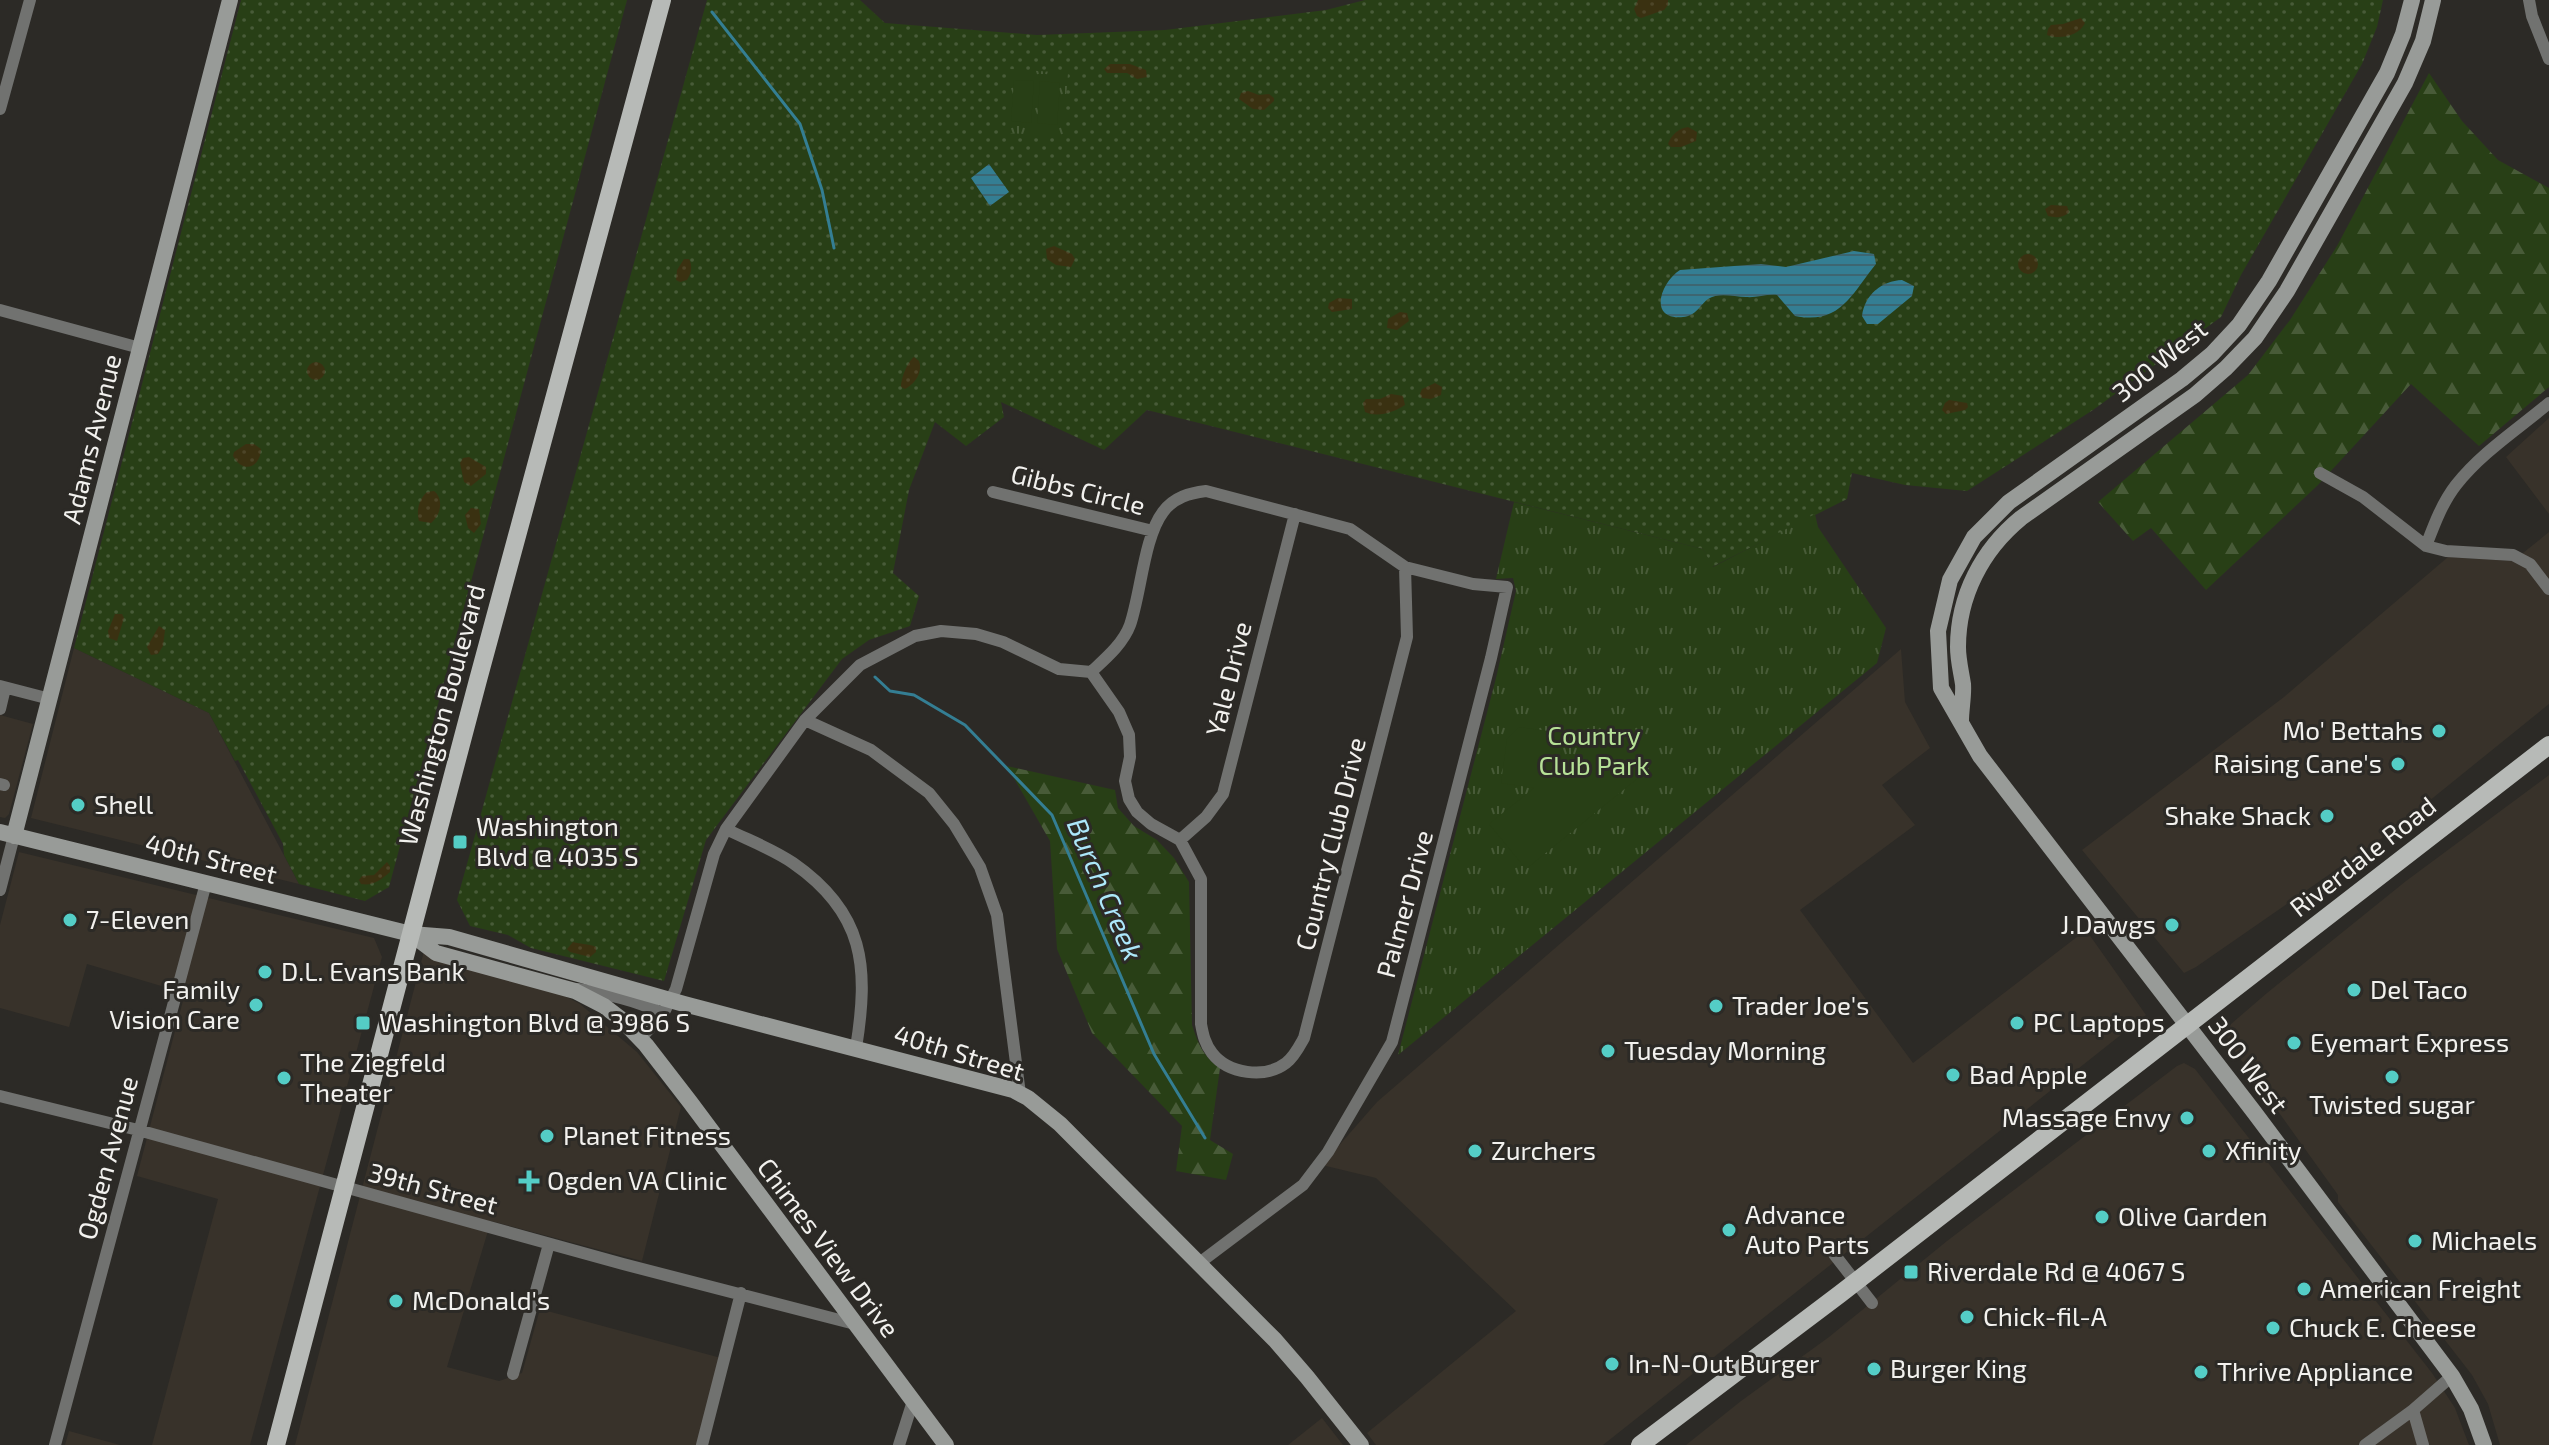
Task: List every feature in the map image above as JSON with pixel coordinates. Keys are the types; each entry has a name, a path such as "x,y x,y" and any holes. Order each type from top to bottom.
{"main road":[{"name":"Adams Avenue","path":"7,834 50,699 230,0"},
{"name":"Washington Boulevard","path":"276,1445 662,0"},
{"name":"300 West","path":"2412,0 2403,34 2387,73 2262,292 2239,325 2212,354 2182,379 2001,508 1963,553 1947,589 1939,620 1938,641 1941,688 1986,764 2188,1025 2452,1376 2471,1409 2484,1445"},
{"name":"300 West","path":"1961,721 1960,623 1969,587 1985,556 2021,518 2195,395 2255,338 2287,291 2405,83 2423,41 2433,0"},
{"name":"Riverdale Road","path":"1855,1282 2549,745"},
{"name":"40th Street","path":"7,834 411,934 449,937 667,1007 856,1048 988,1082 1020,1094 1060,1124 1295,1362 1361,1445"},
{"name":"40th Street","path":"411,934 436,953 564,987"},
{"name":"Chimes View Drive","path":"564,987 604,1006 640,1039 946,1445"},
{"path":"1640,1445 1855,1282"}],"street":[{"path":"0,109 30,0"},
{"path":"2529,0 2549,59"},
{"path":"0,310 140,348"},
{"path":"2426,546 2439,513 2470,469 2549,403"},
{"path":"2320,473 2363,497 2426,546 2446,551 2513,555 2530,564 2549,589"},
{"path":"640,1039 667,1007 714,854 726,829 805,720 860,665 915,636 941,631 976,634 1003,642 1059,669 1091,672 1111,653 1129,628 1153,531 1163,512 1188,494 1206,491 1350,529 1405,567"},
{"name":"Gibbs Circle","path":"993,492 1153,531"},
{"name":"Yale Drive","path":"1180,840 1206,817 1223,794 1295,514"},
{"name":"Country Club Drive","path":"1180,840 1201,879 1201,1024 1204,1040 1213,1056 1241,1071 1257,1073 1275,1070 1296,1052 1304,1038 1407,637 1405,567"},
{"name":"Palmer Drive","path":"1198,1264 1303,1185 1328,1152 1392,1042 1507,587 1473,584 1405,567"},
{"path":"1091,672 1119,712 1129,735 1130,757 1125,781 1129,799 1137,812 1151,824 1180,840"},
{"path":"0,709 3,687 50,699"},
{"path":"805,720 871,750 929,793 954,824 980,867 997,915 1020,1094"},
{"path":"726,829 791,861 818,883 843,912 856,942 864,976 864,1003 856,1048"},
{"name":"Adams Avenue","path":"0,890 7,834"},
{"name":"Ogden Avenue","path":"55,1445 206,883"},
{"name":"40th Street","path":"564,987 601,993 653,1008 667,1007"},
{"name":"39th Street","path":"0,1096 138,1130 549,1244 855,1324"},
{"path":"513,1374 549,1244"},
{"path":"1834,1254 1872,1303"},
{"path":"702,1445 741,1293"},
{"path":"2365,1445 2413,1410 2452,1376"},
{"path":"899,1445 913,1401"},
{"path":"2413,1410 2423,1445"}],"shaded area":[{"path":"2549,418 2549,514 2506,457"},
{"path":"2549,532 2549,704 2392,831 2184,973 2082,850 2284,697 2448,557 2513,561"},
{"path":"74,648 209,713 299,884 31,818"},
{"path":"1901,649 1905,702 1930,748 1882,785 1915,825 1800,910 1913,1063 2086,930 2146,1015 1603,1445 1376,1445 1367,1433 1516,1311 1376,1178 1322,1165 1377,1102"},
{"path":"0,715 33,724 9,814 5,818 0,817"},
{"path":"2549,775 2549,1445 2500,1445 2488,1404 2472,1375 2338,1202 2338,1195 2229,1043 2226,1032 2267,993 2406,881"},
{"path":"19,852 374,938 382,957 250,1445 152,1445 218,1199 137,1176 185,993 87,964 69,1027 0,1008 0,925"},
{"path":"424,951 563,995 580,1004 637,1052 681,1107 642,1261 491,1221 447,1367 499,1381 522,1373 540,1309 721,1358 698,1445 295,1445"},
{"path":"2184,1063 2195,1069 2432,1373 2455,1408 2469,1445 1686,1445 1829,1337 1947,1241"},
{"path":"1322,1418 1343,1445 1288,1445"},
{"path":"69,1431 120,1445 65,1445"}],"green space":[{"path":"241,0 627,0 389,887 365,901 299,884 284,855 283,844 209,713 74,648"},
{"path":"707,0 860,0 885,23 1037,35 1165,30 1326,10 1365,0 2383,0 2377,27 2362,64 2241,275 2221,317 2093,410 1967,491 1905,485 1852,473 1847,499 1712,567 1703,549 1147,410 1104,450 1001,402 1004,417 966,446 935,422 909,490 893,573 919,596 910,626 869,640 842,659 706,840 664,981 531,948 508,935 470,926 457,900"},
{"path":"1009,69 1068,73 1063,136 1005,133"},
{"path":"2429,73 2462,121 2498,160 2549,188 2549,387 2479,446 2411,384 2318,485 2206,590 2151,528 2133,541 2098,502 2248,375 2290,320 2337,246"},
{"path":"1014,80 1034,81 1031,123 1011,121"},
{"path":"1040,81 1060,83 1057,125 1037,123"},
{"name":"Country Club Park","path":"1514,502 1703,549 1713,567 1815,514 1818,527 1886,628 1877,663 1398,1055 1516,591 1513,578 1496,579"},
{"path":"1611,725 1648,770 1526,869 1489,824 1534,788 1501,783 1507,739 1519,727 1564,733 1560,767"},
{"path":"1007,766 1115,790 1118,808 1134,826 1157,840 1174,858 1189,882 1192,1025 1202,1049 1220,1068 1210,1140 1233,1154 1226,1180 1176,1171 1182,1126 1092,1033 1057,949 1050,841"}],"sand":[{"path":"1638,0 1668,0 1668,5 1664,10 1641,18 1634,9"},
{"path":"2081,18 2085,23 2074,34 2063,37 2047,35 2051,25"},
{"path":"1110,64 1130,64 1146,70 1147,77 1137,79 1127,73 1107,73 1104,69"},
{"path":"1248,91 1259,95 1269,94 1274,101 1264,110 1253,109 1239,99 1241,93"},
{"path":"1688,127 1697,132 1696,141 1681,147 1668,144 1676,132"},
{"path":"2051,205 2067,206 2069,212 2059,217 2048,216 2045,209"},
{"path":"1054,246 1072,254 1075,259 1071,267 1056,265 1047,259 1046,249"},
{"path":"2028,254 2035,257 2038,264 2035,271 2028,274 2021,271 2018,264 2021,257"},
{"path":"684,259 689,259 691,270 687,280 680,282 676,280 677,270"},
{"path":"1338,298 1352,299 1352,309 1332,312 1328,308 1329,303"},
{"path":"1400,312 1407,313 1409,321 1397,330 1387,328 1388,319"},
{"path":"914,357 919,361 919,373 905,389 901,387 902,380"},
{"path":"316,362 325,371 316,380 307,371"},
{"path":"1435,383 1442,387 1441,395 1422,398 1422,389"},
{"path":"1391,394 1403,396 1405,405 1386,413 1365,412 1363,403 1366,399 1380,399"},
{"path":"1949,400 1967,403 1968,407 1946,414 1942,410"},
{"path":"246,444 254,444 261,449 258,461 246,467 233,456"},
{"path":"469,457 486,467 486,474 471,486 464,482 460,463 463,458"},
{"path":"434,491 440,503 437,516 431,523 419,521 420,502 427,492"},
{"path":"471,508 479,509 481,524 474,533 468,528 465,515"},
{"path":"115,614 122,614 124,618 117,641 109,638 108,631"},
{"path":"159,626 165,630 163,646 158,654 151,655 147,647"},
{"path":"387,862 390,872 387,875 373,883 361,884 359,880 362,876 374,875"},
{"path":"573,942 594,946 596,952 590,957 570,952 567,949"}],"water":[{"path":"989,164 1009,192 990,206 971,178"},
{"path":"1854,251 1874,254 1876,264 1843,305 1823,316 1795,316 1777,295 1717,296 1708,299 1691,315 1683,317 1665,313 1661,307 1667,283 1680,270 1761,264 1786,267"},
{"path":"1902,280 1914,286 1912,296 1878,324 1867,324 1862,316 1871,295 1881,286"}],"waterway":[{"name":"Burch Creek","path":"712,12 800,124 822,190 834,248"},
{"name":"Burch Creek","path":"875,677 890,691 914,695 965,725 1052,815 1154,1054 1205,1138"}],"place":[{"name":"Mo' Bettahs","path":"2439,731"},
{"name":"Raising Cane's","path":"2398,764"},
{"name":"Shell","path":"78,805"},
{"name":"Shake Shack","path":"2327,816"},
{"name":"Washington Blvd @ 4035 S","path":"460,842"},
{"name":"7-Eleven","path":"70,920"},
{"name":"J.Dawgs","path":"2172,925"},
{"name":"D.L. Evans Bank","path":"265,972"},
{"name":"Del Taco","path":"2354,990"},
{"name":"Family Vision Care","path":"256,1005"},
{"name":"Trader Joe's","path":"1716,1006"},
{"name":"Washington Blvd @ 3986 S","path":"363,1023"},
{"name":"PC Laptops","path":"2017,1023"},
{"name":"Eyemart Express","path":"2294,1043"},
{"name":"Tuesday Morning","path":"1608,1051"},
{"name":"Bad Apple","path":"1953,1075"},
{"name":"Twisted sugar","path":"2392,1077"},
{"name":"The Ziegfeld Theater","path":"284,1078"},
{"name":"Massage Envy","path":"2187,1118"},
{"name":"Planet Fitness","path":"547,1136"},
{"name":"Zurchers","path":"1475,1151"},
{"name":"Xfinity","path":"2209,1151"},
{"name":"Ogden VA Clinic","path":"529,1181"},
{"name":"Olive Garden","path":"2102,1217"},
{"name":"Advance Auto Parts","path":"1729,1230"},
{"name":"Michaels","path":"2415,1241"},
{"name":"Riverdale Rd @ 4067 S","path":"1911,1272"},
{"name":"American Freight","path":"2304,1289"},
{"name":"McDonald's","path":"396,1301"},
{"name":"Chick-fil-A","path":"1967,1317"},
{"name":"Chuck E. Cheese","path":"2273,1328"},
{"name":"In-N-Out Burger","path":"1612,1364"},
{"name":"Burger King","path":"1874,1369"},
{"name":"Thrive Appliance","path":"2201,1372"}]}
